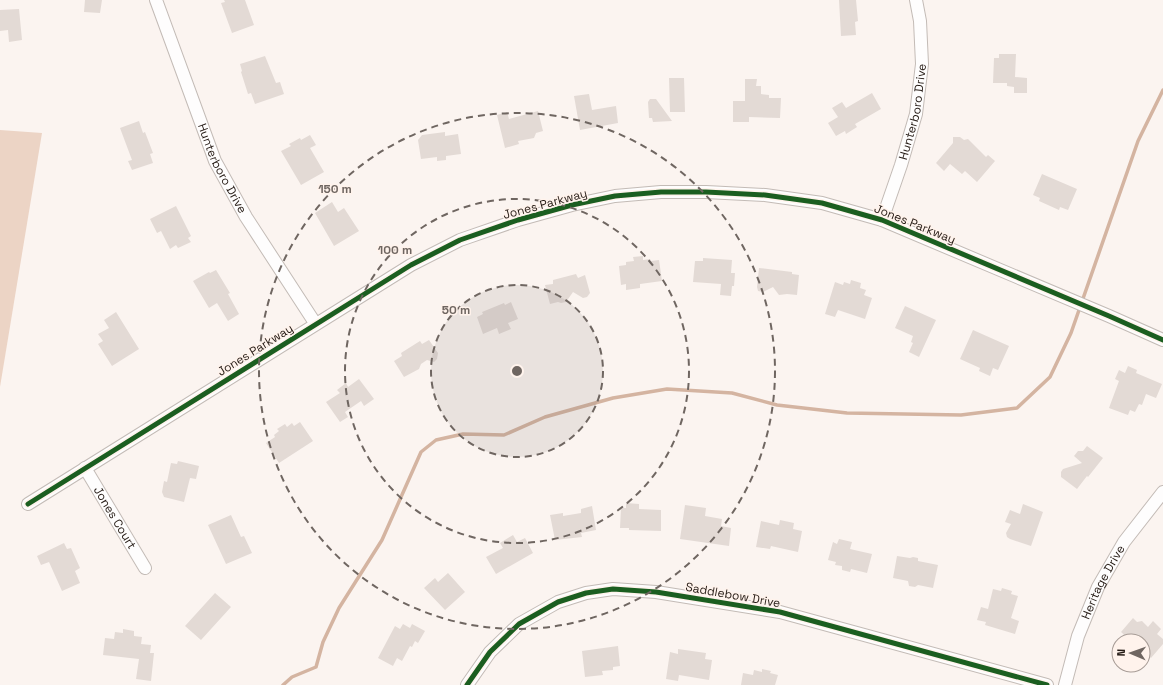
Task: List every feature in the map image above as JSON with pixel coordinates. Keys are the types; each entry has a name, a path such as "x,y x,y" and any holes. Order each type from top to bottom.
{"street":[{"name":"Hunterboro Drive","path":"156,0 215,161 246,217 315,324"},
{"name":"Hunterboro Drive","path":"882,220 901,165 916,114 922,64 920,21 916,0"},
{"name":"Jones Parkway","path":"28,504 411,265 460,240 525,218 572,205 615,196 661,192 706,192 765,195 822,204 882,220 1163,340"},
{"name":"Jones Court","path":"85,468 145,568"},
{"name":"Heritage Drive","path":"1065,685 1078,636 1098,587 1124,542 1163,492"},
{"name":"Saddlebow Drive","path":"467,685 490,652 519,624 558,602 586,593 613,589 663,593 780,612 1047,685"}],"shaded area":[{"path":"0,130 42,133 0,387"}],"building":[{"path":"85,0 102,0 100,13 84,12"},
{"path":"224,0 245,0 254,25 232,33 221,3 225,2"},
{"path":"839,0 856,0 858,21 855,22 856,35 841,36"},
{"path":"19,9 22,40 9,42 8,30 0,31 0,10"},
{"path":"999,54 1016,54 1015,77 1027,78 1027,93 1014,93 1014,87 1007,86 1007,83 993,83 994,58 999,58"},
{"path":"265,56 276,83 280,82 284,94 255,104 251,93 248,94 240,64"},
{"path":"669,78 684,78 685,112 670,112"},
{"path":"745,79 757,79 756,86 761,86 761,94 769,95 769,98 781,98 780,118 749,117 749,122 733,122 733,101 745,101"},
{"path":"872,93 881,109 855,124 857,127 846,134 845,131 836,136 828,123 838,117 832,108 842,102 846,108"},
{"path":"589,94 592,110 616,106 618,123 580,130 574,96"},
{"path":"650,99 656,99 672,121 653,122 652,118 649,118 648,102"},
{"path":"538,111 543,131 536,133 534,138 518,141 519,144 505,148 497,115 507,112 509,119"},
{"path":"139,121 153,153 150,154 153,163 132,170 128,161 132,160 120,128"},
{"path":"445,132 445,136 458,134 461,154 446,156 446,160 437,161 437,157 421,159 418,140 422,135"},
{"path":"310,135 316,145 310,148 324,172 301,185 281,151 291,146 289,144"},
{"path":"953,137 960,137 964,140 968,139 986,157 988,155 995,161 977,182 965,171 962,174 950,164 944,171 936,163 953,143"},
{"path":"1042,174 1077,189 1068,210 1060,207 1059,210 1039,201 1040,198 1033,195"},
{"path":"332,202 338,212 344,208 359,231 334,246 315,213"},
{"path":"176,206 191,236 188,238 191,242 178,248 176,245 170,249 161,231 157,233 150,219"},
{"path":"643,256 643,260 659,260 662,281 640,284 640,288 626,290 626,284 621,285 619,266 626,265 626,262 634,261 633,257"},
{"path":"703,258 732,260 731,273 735,273 734,286 732,286 731,296 720,295 721,284 693,282 695,261 703,261"},
{"path":"759,268 792,272 792,274 799,275 797,295 779,295 773,287 763,292 758,291"},
{"path":"216,270 230,293 228,294 239,314 228,321 217,303 209,308 193,281 209,272 210,273"},
{"path":"576,274 578,278 585,275 590,293 587,297 583,298 573,292 566,302 550,304 545,285 553,284 553,280"},
{"path":"851,280 861,283 860,288 866,290 864,295 872,298 865,319 838,310 835,317 825,314 835,282 843,285 844,282 850,284"},
{"path":"511,302 518,319 508,323 511,329 499,334 497,328 483,334 477,317 483,314 482,312 504,303 505,305"},
{"path":"905,306 936,320 919,357 909,352 913,343 911,342 913,336 895,328"},
{"path":"116,312 139,349 112,366 98,344 103,341 98,334 109,328 104,320"},
{"path":"973,330 1009,346 998,370 993,368 990,376 979,371 980,368 960,359"},
{"path":"429,340 438,353 437,359 434,362 427,360 421,364 419,369 404,377 394,361 402,356 401,353 420,341 422,344"},
{"path":"1128,366 1137,370 1136,373 1162,384 1156,398 1146,394 1142,405 1139,404 1135,412 1130,410 1128,415 1109,408 1119,381 1115,379 1119,370 1125,373"},
{"path":"359,379 374,399 364,406 361,401 345,412 348,417 340,422 326,402 340,393 337,390 346,383 348,387"},
{"path":"300,422 313,441 279,463 266,443 275,437 274,435 279,431 277,429 285,424 287,427 292,423 294,426"},
{"path":"1087,446 1103,458 1077,489 1061,477 1061,472 1063,469 1082,463 1074,456 1078,451 1083,451"},
{"path":"178,461 199,466 196,479 190,478 184,502 164,497 162,492 164,481 167,482 171,463 177,464"},
{"path":"626,503 639,504 639,509 661,510 661,531 629,530 629,528 620,528 621,508 626,508"},
{"path":"1023,504 1043,512 1031,546 1010,539 1007,537 1006,533 1011,524 1005,522 1010,510 1020,514"},
{"path":"685,505 706,508 705,516 722,519 721,526 731,528 729,546 680,539"},
{"path":"592,506 596,530 581,533 582,537 555,540 550,515 563,513 563,516 581,513 581,509"},
{"path":"231,515 241,537 244,536 252,553 226,564 208,525"},
{"path":"780,520 794,523 793,529 802,531 798,552 771,546 770,549 756,547 761,521 779,525"},
{"path":"513,535 517,542 525,538 533,553 496,574 486,557 503,548 500,543"},
{"path":"839,539 852,542 850,549 872,554 867,573 851,569 850,572 842,570 842,566 835,565 836,562 828,560 833,542 837,544"},
{"path":"64,543 67,549 71,548 80,568 75,571 80,583 62,591 49,562 41,565 37,556"},
{"path":"897,556 918,558 918,561 938,565 933,588 918,585 915,587 909,586 908,581 893,578"},
{"path":"448,573 465,592 445,610 424,588 435,578 438,582"},
{"path":"1002,588 1012,591 1011,594 1018,596 1011,618 1019,621 1015,634 985,625 986,622 977,620 981,607 988,609 993,589 1001,591"},
{"path":"215,593 231,607 201,640 185,626"},
{"path":"1133,618 1137,622 1142,621 1148,627 1153,621 1161,629 1157,634 1163,639 1163,644 1151,658 1151,633 1121,632"},
{"path":"403,624 410,628 412,624 425,631 418,643 415,641 412,647 410,646 402,661 397,658 393,666 378,658 395,626 400,629"},
{"path":"123,629 134,631 134,636 142,637 141,644 151,645 150,653 154,653 151,681 136,679 139,659 103,655 105,638 114,639 115,632 123,633"},
{"path":"618,646 620,666 613,667 613,670 602,671 603,675 585,677 582,651"},
{"path":"678,649 706,653 705,659 712,660 709,680 679,675 678,681 666,679 670,652 678,654"},
{"path":"762,669 771,671 770,673 778,675 775,685 741,685 743,673 753,675 754,670 762,672"}],"waterway":[{"path":"283,685 292,677 316,667 323,642 339,608 382,540 421,452 436,440 463,434 504,435 545,417 613,398 667,389 732,393 777,405 847,413 961,415 1017,408 1050,377 1071,333 1138,141 1163,90"}],"cycle path":[{"path":"28,504 411,265 460,240 518,220 572,205 615,196 661,192 706,192 765,195 822,203 882,220 1163,340"},
{"path":"467,685 490,652 519,624 558,602 586,593 613,589 656,592 780,612 1047,685"}]}
